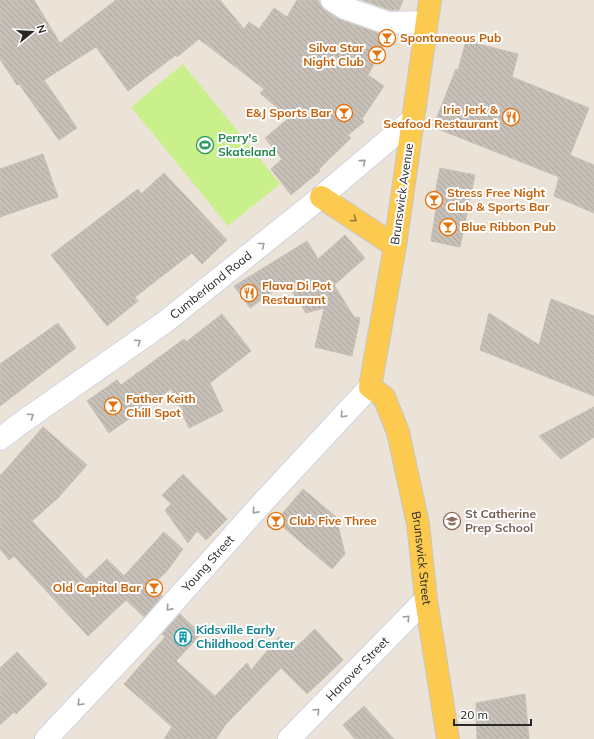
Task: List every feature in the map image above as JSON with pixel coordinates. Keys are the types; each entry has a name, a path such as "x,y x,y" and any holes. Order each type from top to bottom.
{"main road":[{"name":"Brunswick Avenue","path":"370,386 395,246 430,0"},
{"path":"322,197 395,246"},
{"name":"Brunswick Street","path":"370,386 384,397 398,432 418,524 426,599 448,739"}],"street":[{"path":"332,0 345,8 388,23 427,22"},
{"name":"Cumberland Road","path":"0,439 165,322 322,197 412,120"},
{"name":"Young Street","path":"46,739 148,631 264,501 370,386"},
{"name":"Hanover Street","path":"289,739 426,599"}],"green space":[{"name":"Perry's Skateland","path":"183,64 280,184 228,226 131,107"}],"building":[{"path":"0,0 34,0 60,43 116,0 220,0 244,29 249,22 259,29 274,8 287,17 297,0 318,0 325,10 338,19 384,35 389,35 368,75 384,86 362,119 364,122 348,135 351,138 319,169 320,171 291,195 271,169 282,159 265,138 289,118 260,93 264,89 199,39 177,57 176,55 128,91 96,47 44,80 77,128 59,140 19,84 17,85 0,59"},
{"path":"362,0 403,0 399,10 390,10"},
{"path":"466,41 518,54 512,77 589,108 570,155 594,165 594,213 554,196 559,177 433,127 456,69 458,70"},
{"path":"43,154 58,197 0,217 0,169"},
{"path":"440,168 475,175 460,247 431,241 437,201 434,200"},
{"path":"164,173 227,240 202,264 192,253 135,297 138,301 107,326 51,255 138,189 141,194"},
{"path":"345,235 365,258 334,285 354,317 360,318 352,356 315,347 324,308 306,313 286,282 250,308 234,286 307,241 318,259"},
{"path":"551,299 594,316 594,396 480,350 489,313 539,345"},
{"path":"222,314 251,351 210,383 223,411 189,428 171,389 109,433 87,401 117,380 121,385 184,339 186,342"},
{"path":"58,323 76,348 0,406 0,364"},
{"path":"594,407 594,437 561,459 539,436"},
{"path":"43,427 87,465 58,498 32,521 86,579 107,559 124,576 164,532 183,549 167,571 154,583 162,590 159,593 162,596 144,617 126,600 88,636 14,556 9,560 0,549 0,476"},
{"path":"183,474 227,519 206,540 197,531 188,543 165,510 171,504 162,495"},
{"path":"303,489 336,517 345,554 332,569 276,521"},
{"path":"180,614 201,634 176,661 215,696 247,663 251,670 279,637 293,650 315,629 343,660 307,694 281,668 226,724 216,739 164,739 172,727 124,684 165,637 162,634"},
{"path":"17,652 47,684 16,714 14,712 0,725 0,668"},
{"path":"525,694 529,739 477,739 476,703"},
{"path":"364,706 394,739 355,739 343,725"}],"place":[{"name":"Spontaneous Pub","path":"387,38"},
{"name":"Silva Star Night Club","path":"377,55"},
{"name":"E&J Sports Bar","path":"344,113"},
{"name":"Irie Jerk & Seafood Restaurant","path":"511,117"},
{"name":"Perry's Skateland","path":"205,145"},
{"name":"Stress Free Night Club & Sports Bar","path":"434,200"},
{"name":"Blue Ribbon Pub","path":"448,227"},
{"name":"Flava Di Pot Restaurant","path":"249,293"},
{"name":"Father Keith Chill Spot","path":"113,406"},
{"name":"Club Five Three","path":"276,521"},
{"name":"St Catherine Prep School","path":"452,521"},
{"name":"Old Capital Bar","path":"154,588"},
{"name":"Kidsville Early Childhood Center","path":"183,637"}]}
